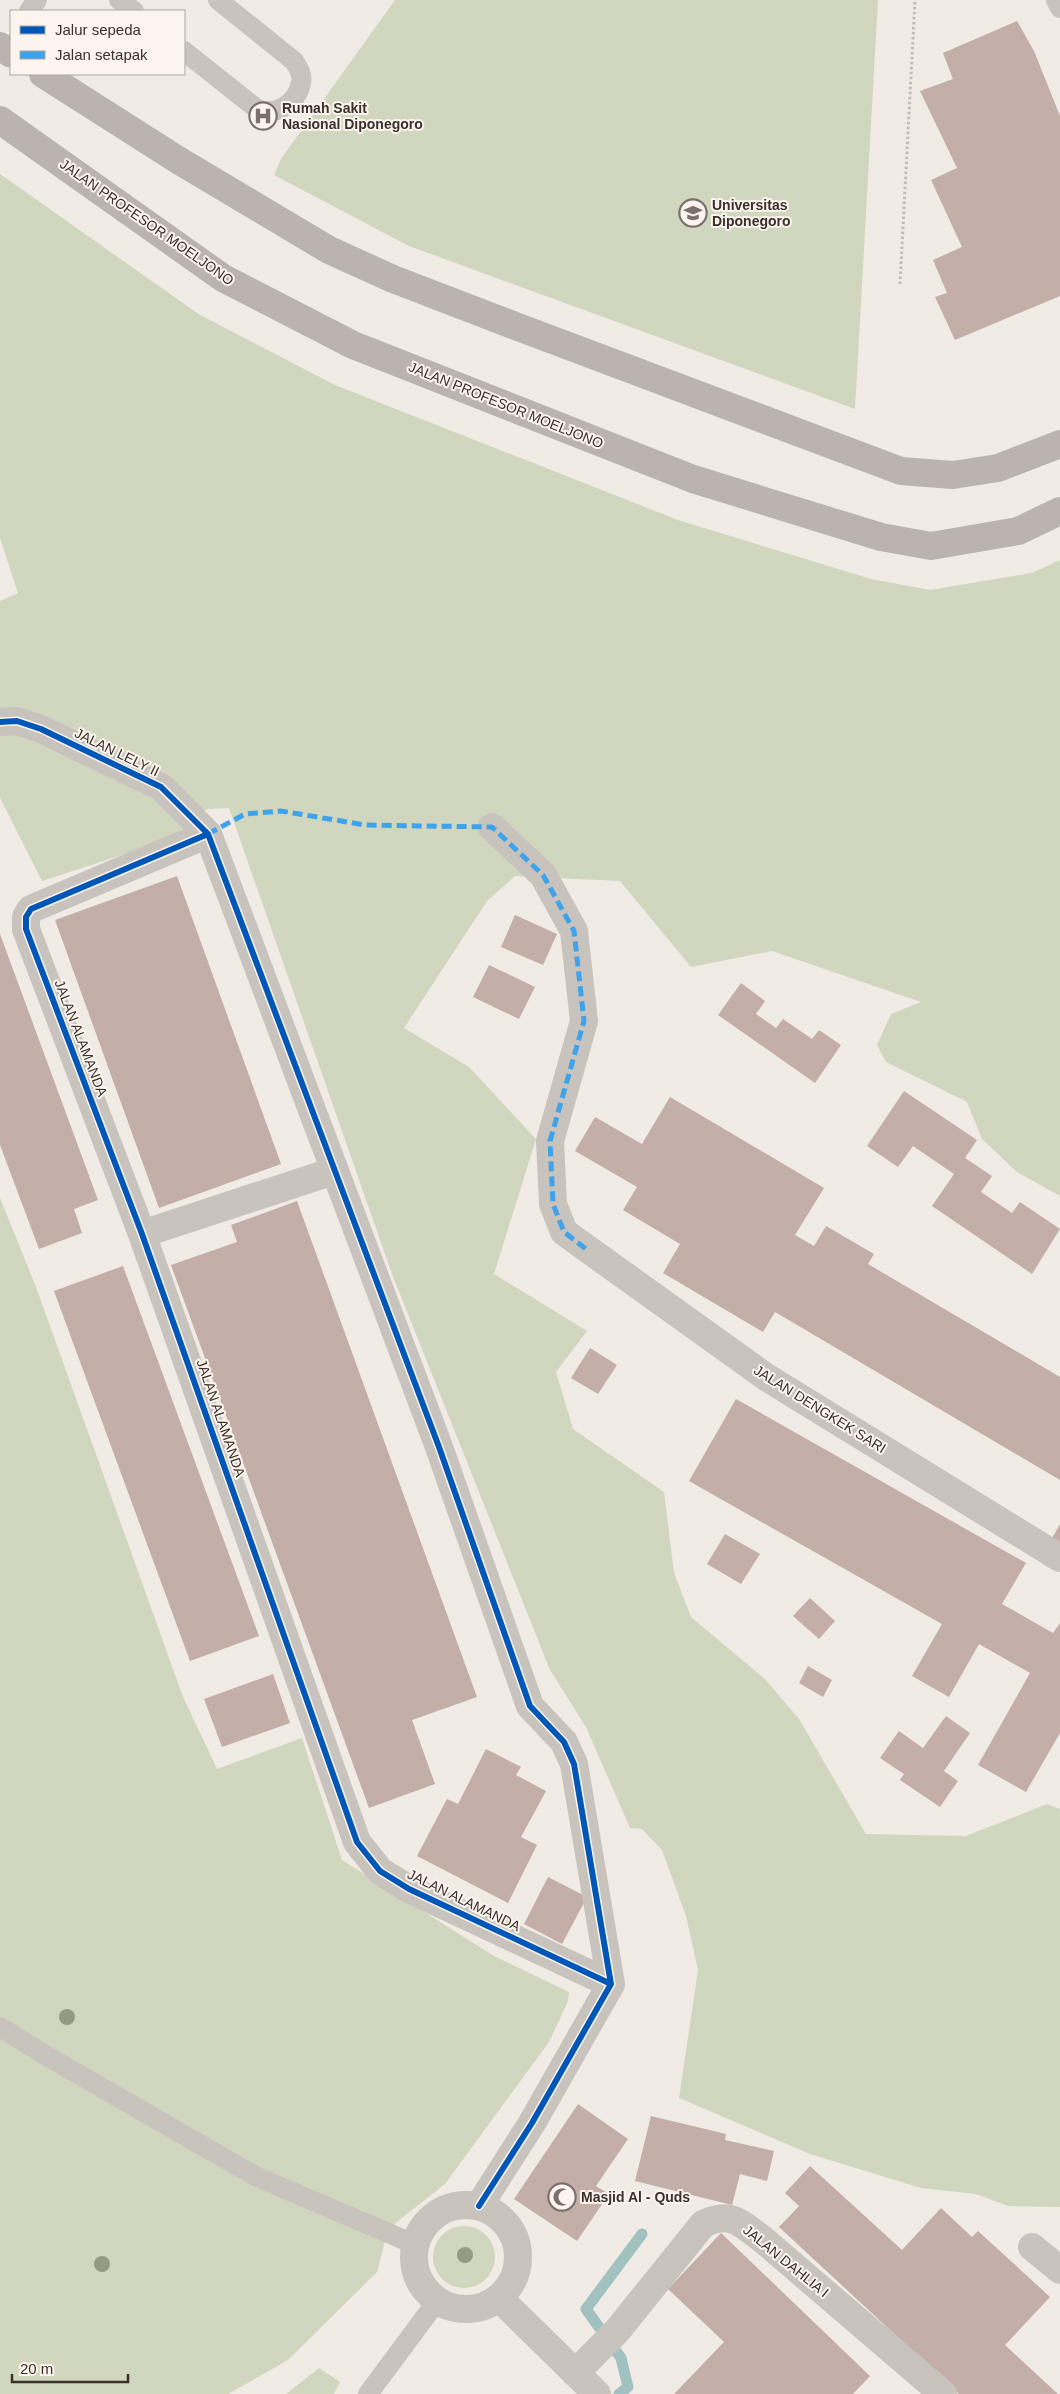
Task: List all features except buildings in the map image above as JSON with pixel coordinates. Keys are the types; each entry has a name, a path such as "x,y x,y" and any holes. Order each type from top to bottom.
{"street":[{"path":"45,75 178,160 330,250 393,279 901,471 953,475 998,468 1060,444"},
{"name":"JALAN PROFESOR MOELJONO","path":"0,120 232,282 353,345 693,479 881,537 931,546 1018,531 1060,511"},
{"name":"JALAN LELY II","path":"0,722 17,721 41,729 161,787 208,834"},
{"name":"JALAN DENGKEK SARI","path":"492,827 542,875 574,931 584,1021 550,1141 553,1204 564,1232 766,1377 1060,1558"},
{"path":"208,834 439,1446 530,1706 564,1742 574,1764 611,1984 532,2123 480,2206"},
{"name":"JALAN ALAMANDA","path":"208,834 31,908 26,917 26,929 142,1234 357,1842 380,1870 409,1889 611,1984"},
{"path":"142,1234 334,1171"},
{"path":"463,2205 480,2206 494,2213 506,2224 515,2238 518,2254 517,2271 510,2286 499,2298 485,2306 468,2309 452,2308 437,2301 425,2290 416,2276 413,2260 414,2244 432,2216 447,2208 463,2205"},
{"name":"JALAN DAHLIA I","path":"588,2385 608,2340 704,2224 717,2218 734,2218 761,2238 943,2394"},
{"path":"1032,2248 1060,2270"},
{"path":"499,2298 588,2385"}],"lane":[{"path":"119,0 133,10"},
{"path":"185,52 257,109 266,113 280,111 294,97 302,82 300,72 294,61 218,0"},
{"path":"1056,0 1060,8"},
{"path":"0,2027 45,2056 257,2177 414,2244"},
{"path":"368,2394 437,2301"}],"path":[{"path":"900,284 914,0"}],"green space":[{"path":"395,0 878,0 855,409 409,246 274,175 281,159"},
{"path":"0,174 200,315 335,385 678,520 871,579 930,590 1032,573 1060,560 1060,1196 1017,1172 982,1139 967,1102 886,1062 877,1045 891,1014 921,1002 772,951 691,967 620,881 515,876 487,901 404,1028 469,1067 536,1139 494,1274 587,1331 556,1372 573,1429 664,1492 674,1573 691,1617 765,1679 799,1719 866,1834 966,1836 1047,1804 1060,1809 1060,2207 1008,2206 976,2194 921,2188 810,2154 679,2098 698,1970 686,1916 662,1850 642,1829 630,1828 586,1727 550,1670 392,1274 229,808 207,809 168,840 42,881 0,798 0,601 18,593 0,538"},
{"path":"0,1198 36,1287 183,1697 217,1769 302,1738 342,1860 494,1956 569,1992 568,2001 549,2042 445,2184 388,2229 377,2272 288,2360 228,2394 0,2394"},
{"path":"458,2226 470,2226 486,2235 493,2245 495,2257 493,2269 486,2279 470,2288 458,2288 447,2283 438,2274 433,2263 433,2251 438,2240 447,2231"},
{"path":"319,2368 340,2382 334,2394 286,2394"}],"waterway":[{"path":"619,2394 628,2387 621,2358 586,2309 642,2234"}],"marked path":[{"path":"208,834 245,814 281,811 365,825 492,827 543,875 574,931 584,1021 550,1141 553,1204 564,1232 586,1249"}],"cycle path":[{"path":"0,722 17,721 41,729 161,787 208,834 439,1447 530,1706 564,1742 574,1764 611,1984"},
{"path":"208,834 31,909 26,917 26,929 142,1234 357,1842 380,1871 409,1889 611,1984 532,2123 479,2206"}],"place":[{"name":"Rumah Sakit Nasional Diponegoro","path":"263,116"},
{"name":"Universitas Diponegoro","path":"693,213"},
{"name":"Masjid Al - Quds","path":"562,2197"}]}
